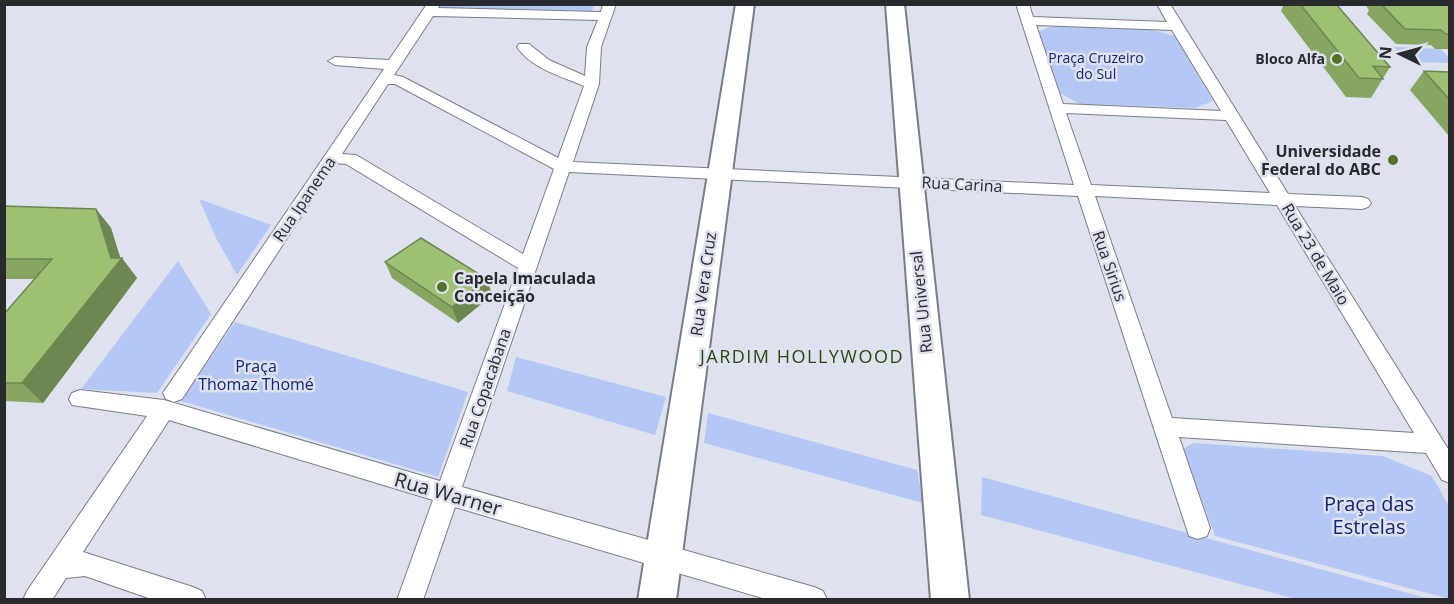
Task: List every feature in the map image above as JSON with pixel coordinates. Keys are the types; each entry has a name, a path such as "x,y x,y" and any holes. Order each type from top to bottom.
{"street":[{"name":"Rua Vera Cruz","path":"657,600 745,4"},
{"name":"Rua Universal","path":"895,4 950,600"},
{"name":"Rua 23 de Maio","path":"1163,4 1449,473"},
{"path":"431,8 608,10"},
{"name":"Rua Ipanema","path":"36,600 431,8"},
{"name":"Rua Copacabana","path":"410,600 592,84 594,47 608,10"},
{"path":"1024,13 1176,26"},
{"name":"Rua Sirius","path":"1024,13 1198,528"},
{"path":"524,47 526,53 536,59 592,84"},
{"path":"335,61 389,72 398,80 563,167"},
{"path":"1056,108 1231,116"},
{"path":"331,158 350,159 528,266"},
{"name":"Rua Carina","path":"563,167 1362,203"},
{"name":"Rua Warner","path":"80,399 169,401 447,494 814,600"},
{"path":"1164,427 1432,444"},
{"path":"59,566 85,564 193,600"}],"green space":[{"path":"439,4 594,5 592,11 437,8"},
{"name":"Praça Cruzeiro do Sul","path":"1053,26 1149,29 1175,36 1213,101 1195,108 1080,104 1060,93 1037,32"},
{"path":"1394,47 1441,49 1449,58 1449,63 1408,62"},
{"path":"199,199 271,225 237,275 216,238"},
{"path":"178,261 211,314 157,393 81,389"},
{"name":"Praça Thomaz Thomé","path":"235,322 468,392 438,477 181,401"},
{"path":"516,357 666,397 655,435 507,391"},
{"path":"708,413 917,470 923,503 704,443"},
{"name":"Praça das Estrelas","path":"1193,443 1383,456 1432,476 1449,506 1449,599 1215,536 1183,449"},
{"path":"982,477 1430,599 1296,599 981,515"}],"building":[{"path":"1300,4 1336,4 1390,67 1373,66 1383,79 1359,78"},
{"path":"1381,4 1449,4 1449,34 1441,30 1405,29"},
{"path":"1424,71 1449,72 1449,99"},
{"path":"4,206 96,209 111,258 122,258 22,383 4,383 4,314 52,259 4,259"},
{"path":"421,238 487,279 452,307 385,262"}],"place":[{"name":"Bloco Alfa","path":"1337,59"},
{"name":"Universidade Federal do ABC","path":"1393,160"},
{"name":"Capela Imaculada Conceição","path":"442,287"}],"district":[{"name":"JARDIM HOLLYWOOD","path":"802,357"}]}
